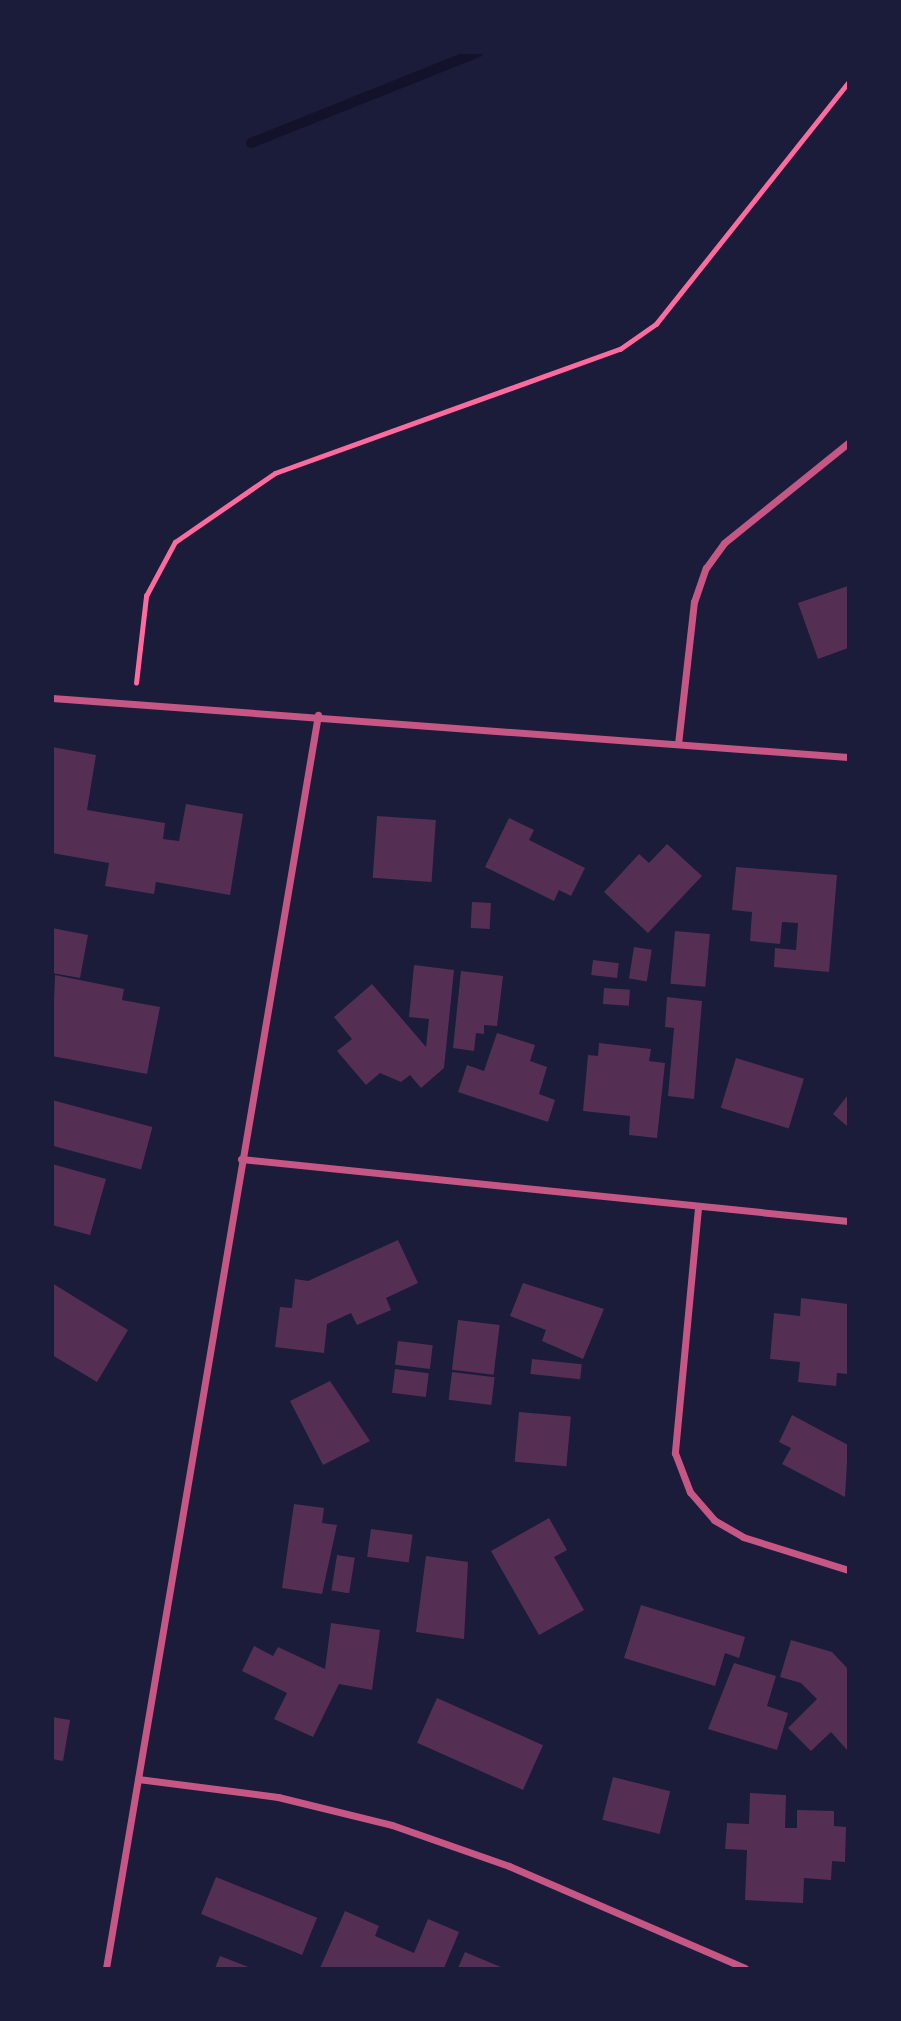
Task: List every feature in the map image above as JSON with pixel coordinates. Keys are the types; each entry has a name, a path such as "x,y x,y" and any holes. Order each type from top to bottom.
{"street":[{"path":"678,744 694,602 706,568 724,543 849,443"},
{"path":"52,698 318,715 849,757"},
{"path":"106,1969 318,715"},
{"path":"241,1159 849,1222"},
{"path":"698,1208 675,1453 690,1492 714,1520 743,1537 849,1570"},
{"path":"138,1779 278,1797 392,1825 509,1866 745,1969"}],"path":[{"path":"134,702 146,596 175,542 275,473 620,349 656,324 849,83"}],"building":[{"path":"848,586 848,648 818,659 798,603"},
{"path":"52,747 96,755 87,810 165,823 163,839 179,841 186,804 243,814 230,895 156,882 154,894 105,886 109,863 52,853"},
{"path":"377,816 436,820 432,882 373,878"},
{"path":"509,818 534,830 529,840 585,868 571,896 559,890 554,901 485,867"},
{"path":"667,844 702,876 648,933 604,892 639,854 649,863"},
{"path":"736,867 837,875 829,972 774,967 775,948 796,950 798,923 782,922 780,944 750,941 752,912 732,910"},
{"path":"472,902 491,903 490,929 471,928"},
{"path":"52,928 88,935 80,978 52,973"},
{"path":"675,931 710,934 705,987 670,984"},
{"path":"634,947 652,950 647,981 629,979"},
{"path":"593,960 619,963 617,978 591,975"},
{"path":"414,965 454,970 444,1068 421,1088 410,1075 401,1082 380,1073 366,1085 337,1051 352,1039 334,1017 372,984 426,1047 429,1019 409,1017"},
{"path":"461,971 503,976 497,1026 484,1025 484,1034 476,1033 474,1051 453,1048"},
{"path":"55,975 124,989 122,1000 160,1007 147,1074 52,1056"},
{"path":"604,988 630,990 629,1006 603,1004"},
{"path":"667,997 702,1001 694,1099 668,1096 674,1028 665,1027"},
{"path":"497,1033 535,1045 530,1061 547,1067 539,1094 555,1100 548,1122 458,1092 467,1065 484,1071"},
{"path":"599,1043 651,1049 649,1061 665,1063 657,1138 629,1135 630,1116 583,1111 588,1055 598,1056"},
{"path":"736,1058 804,1079 789,1128 721,1108"},
{"path":"848,1095 848,1127 833,1114"},
{"path":"52,1100 152,1127 141,1169 52,1146"},
{"path":"52,1164 106,1179 90,1235 52,1225"},
{"path":"398,1240 418,1283 386,1298 391,1310 357,1325 351,1313 327,1324 324,1353 275,1347 280,1307 292,1308 295,1279 308,1281"},
{"path":"52,1283 128,1330 97,1382 52,1355"},
{"path":"523,1283 604,1309 583,1359 542,1341 546,1330 510,1316"},
{"path":"801,1298 848,1304 848,1374 837,1373 836,1386 798,1382 800,1362 770,1359 774,1313 800,1316"},
{"path":"458,1320 500,1325 494,1375 452,1370"},
{"path":"398,1341 433,1345 430,1369 395,1365"},
{"path":"532,1359 582,1364 580,1379 530,1374"},
{"path":"395,1369 429,1373 426,1397 392,1393"},
{"path":"452,1372 495,1377 491,1405 449,1400"},
{"path":"330,1381 370,1441 323,1465 290,1401"},
{"path":"519,1412 571,1417 566,1466 515,1462"},
{"path":"792,1415 848,1445 845,1497 782,1464 791,1448 779,1442"},
{"path":"294,1504 324,1508 322,1523 337,1525 322,1594 282,1588"},
{"path":"549,1518 567,1550 554,1557 584,1610 539,1635 491,1551"},
{"path":"371,1529 413,1535 409,1563 367,1557"},
{"path":"337,1555 355,1558 349,1593 331,1591"},
{"path":"426,1556 468,1562 464,1639 416,1632"},
{"path":"641,1605 745,1637 739,1658 725,1653 715,1686 624,1658"},
{"path":"331,1623 380,1630 372,1690 339,1684 313,1737 274,1719 287,1693 242,1671 254,1646 273,1656 278,1647 325,1669"},
{"path":"791,1640 832,1652 848,1669 848,1751 831,1732 811,1751 788,1728 817,1699 801,1683 780,1677"},
{"path":"734,1663 776,1676 767,1706 788,1713 777,1750 708,1729"},
{"path":"437,1698 543,1745 523,1790 417,1743"},
{"path":"52,1717 70,1720 63,1761 52,1759"},
{"path":"613,1777 670,1791 660,1834 602,1820"},
{"path":"750,1793 786,1795 785,1828 797,1828 797,1810 834,1811 834,1826 846,1827 845,1862 832,1861 831,1880 804,1878 803,1903 745,1900 747,1850 725,1849 727,1823 749,1824"},
{"path":"216,1877 317,1918 302,1955 201,1914"},
{"path":"345,1911 379,1926 375,1936 414,1953 428,1919 459,1932 444,1968 320,1968"},
{"path":"465,1952 503,1968 458,1968"},
{"path":"220,1956 251,1968 215,1968"}],"waterway":[{"path":"251,143 479,52"}]}
